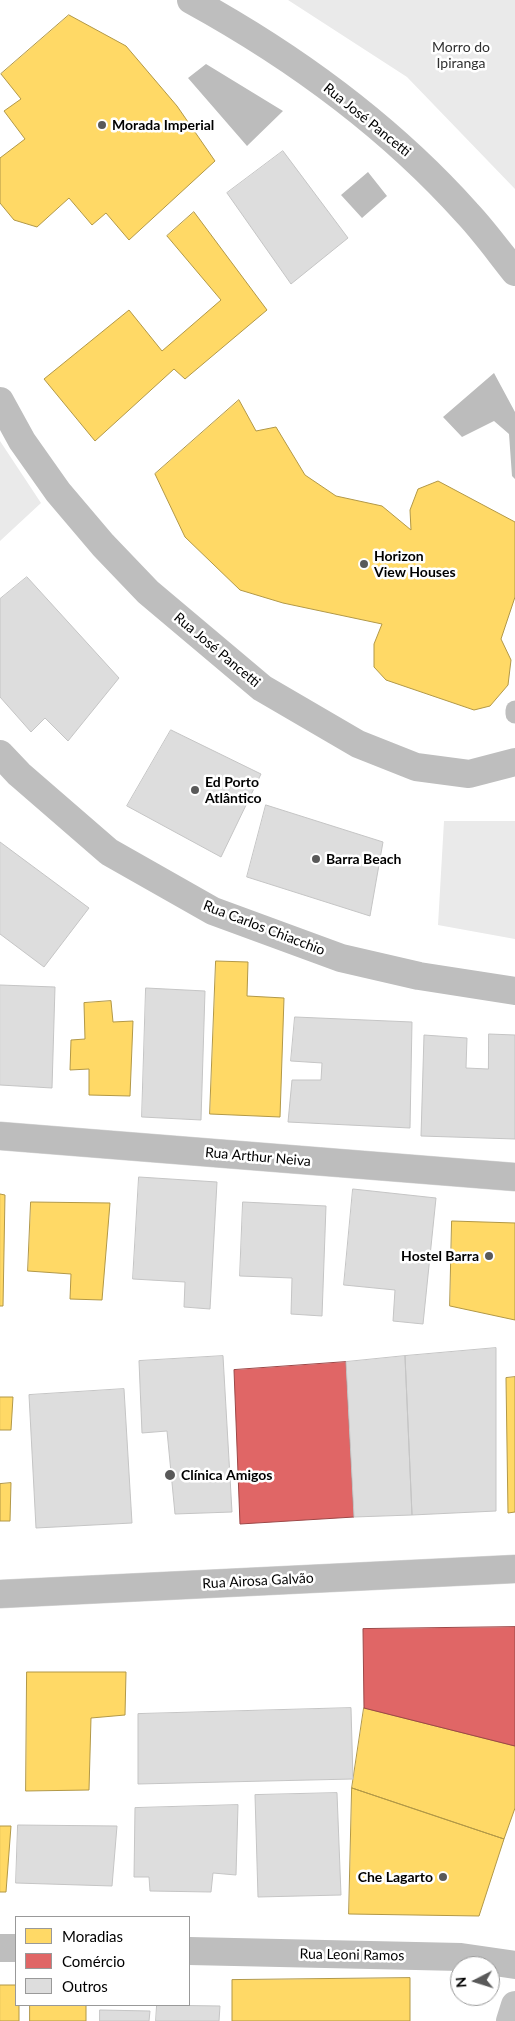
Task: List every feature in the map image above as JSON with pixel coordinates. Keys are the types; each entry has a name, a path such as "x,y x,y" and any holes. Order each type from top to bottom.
{"main road":[{"name":"Rua Arthur Neiva","path":"0,1136 515,1177"},
{"name":"Rua Airosa Galvão","path":"0,1594 515,1568"}],"street":[{"name":"Rua José Pancetti","path":"191,0 287,57 345,100 408,153 468,213 515,272"},
{"name":"Rua José Pancetti","path":"0,401 22,441 58,492 103,545 148,592 262,688 358,744 416,767 469,774 515,762"},
{"name":"Rua Carlos Chiacchio","path":"0,754 19,774 109,852 213,911 341,958 419,976 515,991"},
{"path":"0,1948 15,1948"},
{"name":"Rua Leoni Ramos","path":"190,1952 461,1957 515,1964"},
{"path":"510,2021 515,2005"}],"green space":[{"name":"Morro do Ipiranga","path":"288,0 515,0 515,189 407,77"},
{"path":"0,441 41,503 0,541"},
{"path":"444,821 515,821 515,939 438,925"}],"shaded area":[{"path":"206,64 283,111 247,146 188,78"},
{"path":"368,172 387,196 362,218 341,195"},
{"path":"494,373 515,412 515,479 512,476 509,434 494,421 462,437 443,417"}],"building: Moradias":[{"name":"Morada Imperial","path":"69,15 126,46 177,106 215,161 129,240 106,213 92,225 69,198 37,227 14,220 0,203 0,158 25,139 4,111 21,99 1,74"},
{"path":"194,212 267,310 185,379 174,369 95,441 44,379 129,310 162,351 221,300 167,236"},
{"name":"Horizon View Houses","path":"239,400 256,431 276,427 305,475 336,496 382,506 411,530 410,510 418,489 438,481 515,522 515,597 501,639 511,660 508,685 490,706 474,710 386,680 374,667 374,644 382,624 283,603 240,590 185,537 155,474"},
{"path":"216,961 248,962 247,996 284,998 280,1117 210,1114"},
{"path":"111,1001 113,1022 133,1021 130,1096 89,1095 89,1069 70,1070 71,1040 85,1039 84,1003"},
{"path":"0,1194 5,1195 3,1306 0,1306"},
{"path":"31,1202 110,1203 102,1300 70,1299 71,1274 28,1271"},
{"path":"452,1221 515,1223 515,1320 450,1306"},
{"path":"515,1377 515,1512 508,1513 506,1378"},
{"path":"0,1397 13,1397 11,1430 0,1430"},
{"path":"11,1483 10,1521 0,1521 0,1484"},
{"path":"27,1672 126,1672 125,1715 91,1718 89,1790 26,1791"},
{"path":"364,1708 515,1746 515,1808 504,1839 352,1788"},
{"path":"352,1788 504,1839 479,1916 349,1914"},
{"path":"0,1826 11,1826 6,1892 0,1892"},
{"path":"410,1978 410,2021 232,2021 232,1980"},
{"path":"0,1985 15,1985 15,2006 19,2006 19,2021 0,2021"},
{"path":"30,2006 86,2006 86,2021 30,2021"}],"building: Comércio":[{"path":"346,1362 354,1517 240,1524 234,1370"},
{"path":"515,1627 515,1746 364,1708 363,1629"}],"building: Outros":[{"path":"283,151 348,238 291,284 227,193"},
{"path":"27,577 119,678 68,741 45,718 31,732 0,697 0,599"},
{"name":"Ed Porto Atlântico","path":"171,730 261,774 221,857 127,806"},
{"name":"Barra Beach","path":"266,805 383,842 370,916 247,877"},
{"path":"0,842 89,908 44,967 0,934"},
{"path":"0,985 55,987 52,1088 0,1085"},
{"path":"146,988 205,991 201,1120 142,1117"},
{"path":"295,1017 412,1022 410,1128 288,1122 292,1080 321,1080 322,1063 291,1061"},
{"path":"489,1034 515,1035 515,1139 421,1136 424,1035 467,1038 466,1068 488,1069"},
{"path":"139,1177 217,1182 210,1309 184,1307 185,1282 133,1279"},
{"path":"353,1189 436,1198 423,1324 393,1321 395,1290 344,1285"},
{"path":"243,1202 326,1206 322,1316 291,1314 292,1278 240,1276"},
{"path":"496,1348 496,1511 412,1515 405,1356"},
{"path":"223,1356 232,1512 175,1514 167,1431 142,1433 139,1361"},
{"path":"405,1356 412,1515 354,1517 346,1362"},
{"path":"124,1389 132,1523 36,1528 29,1395"},
{"path":"351,1708 353,1779 138,1784 138,1714"},
{"path":"337,1793 341,1895 258,1897 255,1795"},
{"path":"238,1805 236,1875 213,1873 211,1892 150,1891 149,1877 134,1877 135,1808"},
{"path":"18,1825 117,1826 112,1886 16,1883"},
{"path":"157,2006 220,2006 219,2021 156,2021"},
{"path":"100,2010 150,2011 149,2021 100,2021"}],"place":[{"name":"Morada Imperial","path":"102,125"},
{"name":"Horizon View Houses","path":"364,564"},
{"name":"Ed Porto Atlântico","path":"195,790"},
{"name":"Barra Beach","path":"316,859"},
{"name":"Hostel Barra","path":"489,1256"},
{"name":"Clínica Amigos","path":"170,1475"},
{"name":"Che Lagarto","path":"443,1877"}]}
